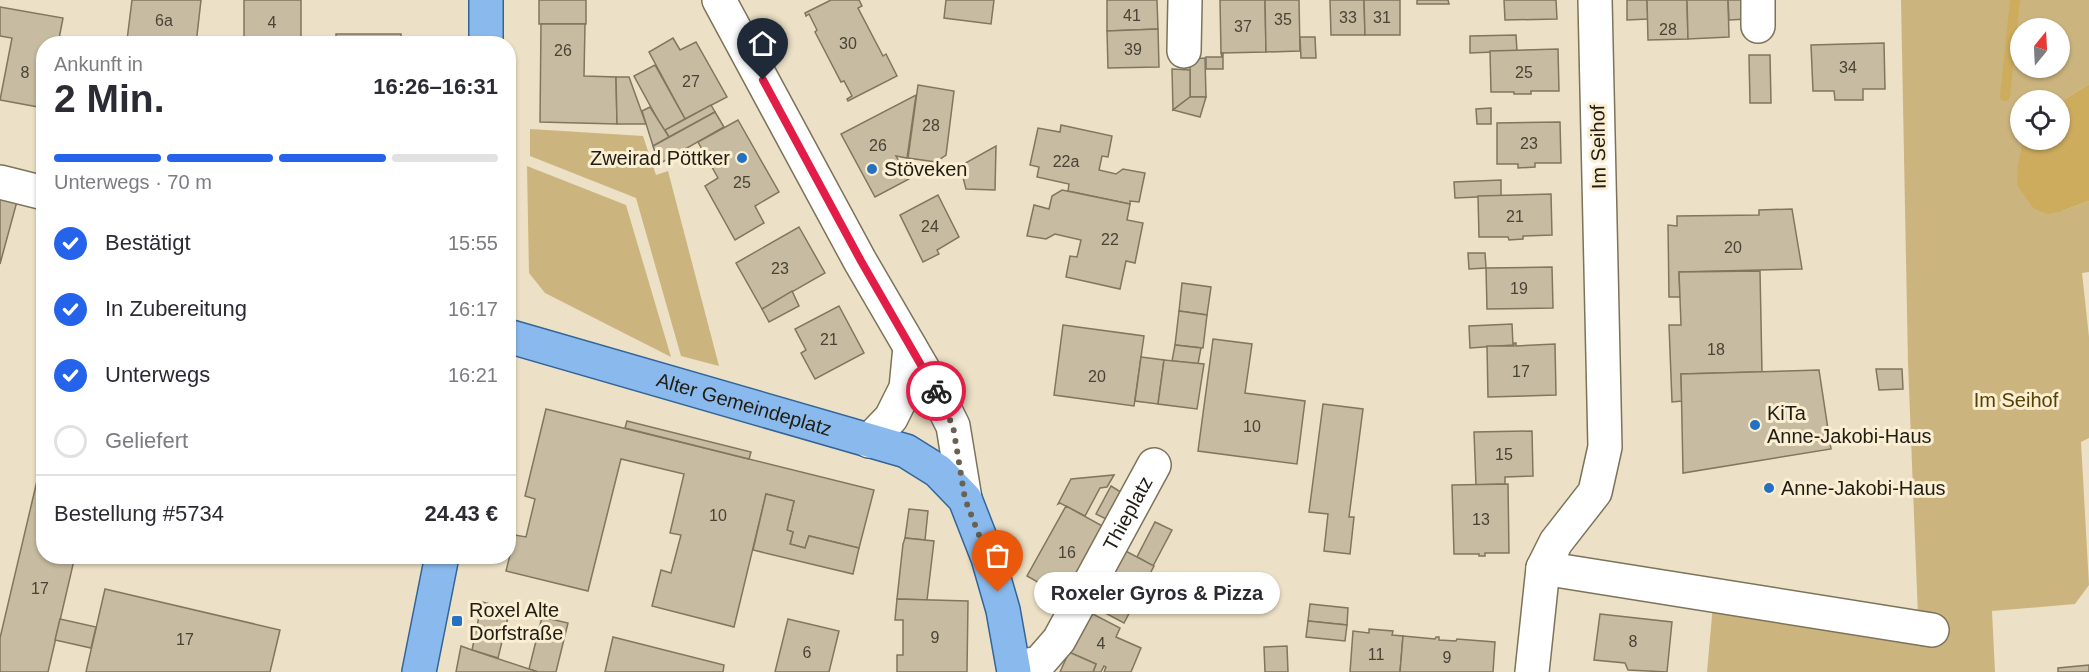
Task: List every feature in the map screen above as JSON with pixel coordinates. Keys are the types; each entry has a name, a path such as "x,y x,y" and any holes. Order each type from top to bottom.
{"main road":[{"path":"486,0 486,36"},
{"name":"Alter Gemeindeplatz","path":"516,338 906,451 938,471 965,499"},
{"path":"965,499 991,568 1003,610 1014,670"},
{"path":"419,672 440,564"}],"street":[{"path":"719,0 953,426 965,499"},
{"path":"1184,51 1185,0"},
{"name":"Im Seihof","path":"1532,672 1543,567 1556,542 1595,492 1605,447 1594,0"},
{"path":"0,182 36,191"},
{"path":"869,441 891,418 906,388 910,347"},
{"name":"Thieplatz","path":"1014,670 1039,663 1059,640 1154,465"},
{"path":"1543,567 1932,630"}],"green space":[{"path":"1901,0 2089,0 2089,84 2070,96 2070,90 2010,90 2010,150 2027,150 2062,211 2089,201 2089,272 2082,273 2089,337 2089,438 2081,442 2089,585 2075,604 1992,611 1995,672 1707,672 1715,582 1918,616 1908,363"},
{"path":"530,129 643,136 656,175 668,171 719,366 681,356 636,198 530,156"},
{"path":"527,166 626,205 671,357 545,293 529,273"}],"shaded area":[{"path":"2089,84 2089,201 2048,214 2034,209 2017,185 2018,165 2021,150 2070,150 2070,96"}],"building":[{"path":"132,0 201,0 197,36 128,36"},
{"path":"244,0 301,0 301,36 244,36"},
{"path":"539,0 586,0 586,24 539,24"},
{"path":"831,0 859,0 862,6 858,8 883,56 886,54 897,76 848,101 847,99 852,96 844,81 841,82 815,32 817,30 809,14 806,16 805,13"},
{"path":"946,0 994,0 991,24 944,18"},
{"path":"1107,0 1157,0 1158,29 1107,31"},
{"path":"1220,0 1265,0 1266,52 1221,53"},
{"path":"1265,0 1299,0 1300,51 1266,52"},
{"path":"1330,0 1364,0 1365,35 1331,35"},
{"path":"1364,0 1400,0 1400,35 1365,35"},
{"path":"1417,0 1448,0 1449,4 1417,4"},
{"path":"1504,0 1556,0 1557,19 1505,20"},
{"path":"1627,0 1647,0 1648,19 1627,20"},
{"path":"1647,0 1687,0 1688,39 1648,40"},
{"path":"1687,0 1728,0 1729,37 1688,39"},
{"path":"1728,0 1747,0 1747,19 1729,20"},
{"path":"0,7 63,18 60,36 36,36 36,107 0,100 12,38 0,36"},
{"path":"541,24 585,24 584,76 616,77 617,124 540,122"},
{"path":"1158,29 1159,67 1108,68 1107,31"},
{"path":"336,34 401,34 401,36 336,36"},
{"path":"1516,35 1517,51 1470,53 1470,36"},
{"path":"1300,37 1315,37 1316,58 1301,58"},
{"path":"673,38 680,50 696,42 727,97 685,119 649,52"},
{"path":"1884,43 1885,89 1863,89 1863,100 1835,100 1834,91 1813,91 1811,45"},
{"path":"1558,49 1559,91 1531,91 1531,94 1491,92 1490,51"},
{"path":"1221,53 1223,53 1223,69 1206,69 1206,57 1222,57"},
{"path":"1749,55 1770,55 1771,103 1750,103"},
{"path":"1205,58 1206,97 1190,97 1190,59"},
{"path":"655,65 685,119 664,131 634,76"},
{"path":"1172,69 1190,70 1190,97 1173,110"},
{"path":"616,77 629,77 646,124 617,124"},
{"path":"918,85 954,91 946,155 936,162 908,158"},
{"path":"916,95 907,158 896,156 909,179 875,197 841,134"},
{"path":"1190,97 1206,97 1200,117 1173,110"},
{"path":"711,105 715,112 669,137 665,130"},
{"path":"650,107 669,137 653,146 642,111"},
{"path":"1491,108 1491,124 1477,124 1476,109"},
{"path":"715,112 724,127 659,164 653,146"},
{"path":"738,120 779,192 755,206 764,223 735,240 705,186 718,178 698,142"},
{"path":"1560,122 1561,163 1535,163 1535,167 1518,168 1518,164 1497,164 1497,123"},
{"path":"1061,125 1112,136 1108,157 1102,156 1099,170 1116,174 1123,169 1145,173 1139,202 1130,201 1130,204 1068,191 1069,184 1037,177 1039,167 1030,165 1038,128 1060,132"},
{"path":"996,146 995,190 966,189 960,166"},
{"path":"1501,180 1501,196 1455,198 1454,182"},
{"path":"0,189 19,194 0,264"},
{"path":"1062,190 1130,204 1127,220 1143,223 1135,263 1126,261 1120,289 1066,277 1070,256 1077,257 1081,240 1055,234 1046,239 1027,236 1034,205 1049,209 1052,196"},
{"path":"1551,194 1552,235 1523,236 1523,239 1509,240 1508,237 1479,237 1478,196"},
{"path":"938,195 959,237 937,250 939,254 923,262 900,215"},
{"path":"1792,209 1802,269 1679,272 1680,297 1669,297 1668,225 1677,226 1677,216 1759,215 1759,210"},
{"path":"799,227 825,273 762,309 736,263"},
{"path":"1468,253 1485,253 1486,268 1469,269"},
{"path":"1552,267 1553,308 1487,309 1486,268"},
{"path":"1760,271 1762,372 1681,374 1682,401 1672,402 1669,325 1681,325 1679,272"},
{"path":"1182,283 1211,287 1207,315 1179,311"},
{"path":"792,291 799,306 769,322 762,309"},
{"path":"839,306 864,353 815,379 801,353 806,350 795,329"},
{"path":"1179,311 1207,315 1203,348 1175,345"},
{"path":"1512,324 1513,345 1470,348 1469,326"},
{"path":"1063,325 1144,336 1134,406 1054,395"},
{"path":"1213,339 1252,344 1245,393 1305,401 1297,464 1198,451"},
{"path":"1514,343 1516,346 1555,344 1556,395 1488,397 1487,346 1514,346"},
{"path":"1175,345 1201,348 1198,364 1172,361"},
{"path":"1141,357 1164,360 1158,404 1135,401"},
{"path":"1164,360 1204,364 1197,409 1158,404"},
{"path":"1876,369 1902,369 1903,389 1879,390"},
{"name":"KiTa Anne-Jakobi-Haus","path":"1819,370 1831,449 1683,473 1681,374"},
{"path":"1323,404 1363,409 1349,517 1354,517 1350,554 1324,551 1328,514 1309,512"},
{"path":"546,409 874,490 859,548 809,536 805,548 790,544 793,532 787,530 794,501 766,494 734,627 652,606 661,570 671,573 681,535 670,533 684,474 621,459 588,591 506,571 508,564 516,564 516,535 526,537 535,499 525,496"},
{"path":"627,421 751,452 749,459 625,428"},
{"path":"1532,431 1533,476 1505,477 1505,484 1476,485 1474,432"},
{"path":"1114,475 1107,487 1100,488 1085,516 1058,504 1071,479"},
{"path":"1508,484 1509,553 1485,553 1485,556 1454,554 1452,485"},
{"path":"36,485 36,564 73,564 48,672 0,672 0,638"},
{"path":"1111,486 1124,494 1110,521 1096,514"},
{"path":"766,494 794,501 787,530 793,532 790,544 805,548 809,536 859,548 853,574 753,550"},
{"path":"1066,506 1106,528 1067,599 1027,576"},
{"path":"909,509 928,511 925,540 905,538"},
{"path":"1155,522 1172,530 1153,566 1137,557"},
{"path":"905,538 934,541 927,600 897,599"},
{"path":"1120,548 1154,566 1124,623 1090,605"},
{"path":"105,589 280,630 270,672 86,672"},
{"path":"897,599 968,601 967,672 897,672 897,655 903,655 903,620 895,620"},
{"path":"482,602 510,609 498,658 472,650"},
{"path":"1310,604 1348,608 1347,625 1308,621"},
{"path":"1087,611 1120,628 1116,637 1141,648 1131,672 1104,672 1106,667 1104,666 1101,672 1093,672 1096,664 1068,652"},
{"path":"1600,614 1672,622 1667,672 1628,670 1625,663 1594,660"},
{"path":"542,617 568,623 556,672 538,672 529,669"},
{"path":"60,619 96,627 91,648 55,640"},
{"path":"788,619 839,631 829,672 775,672"},
{"path":"1308,621 1347,625 1345,641 1306,637"},
{"path":"1369,629 1393,631 1392,635 1403,636 1400,672 1350,672 1353,631 1369,633"},
{"path":"1403,636 1495,642 1493,672 1400,672"},
{"path":"613,637 724,665 723,672 605,672"},
{"path":"461,646 472,650 538,672 456,672"},
{"path":"1287,646 1288,672 1265,672 1264,647"},
{"path":"1069,652 1096,664 1093,672 1060,672"},
{"path":"2089,665 2089,672 2058,672 2058,668"}],"waterway":[{"path":"2005,96 2015,0"}],"way so far":[{"path":"936,391 953,426 965,499 988,558 998,592"}],"place":[{"name":"Zweirad Pöttker","path":"742,158"},
{"name":"Stöveken","path":"872,169"},
{"name":"KiTa Anne-Jakobi-Haus","path":"1755,425"},
{"name":"Anne-Jakobi-Haus","path":"1769,488"},
{"name":"Roxeler Gyros & Pizza","path":"998,592"},
{"name":"Roxel Alte Dorfstraße","path":"457,621"}],"route":[{"path":"763,80 861,261 936,391"}]}
